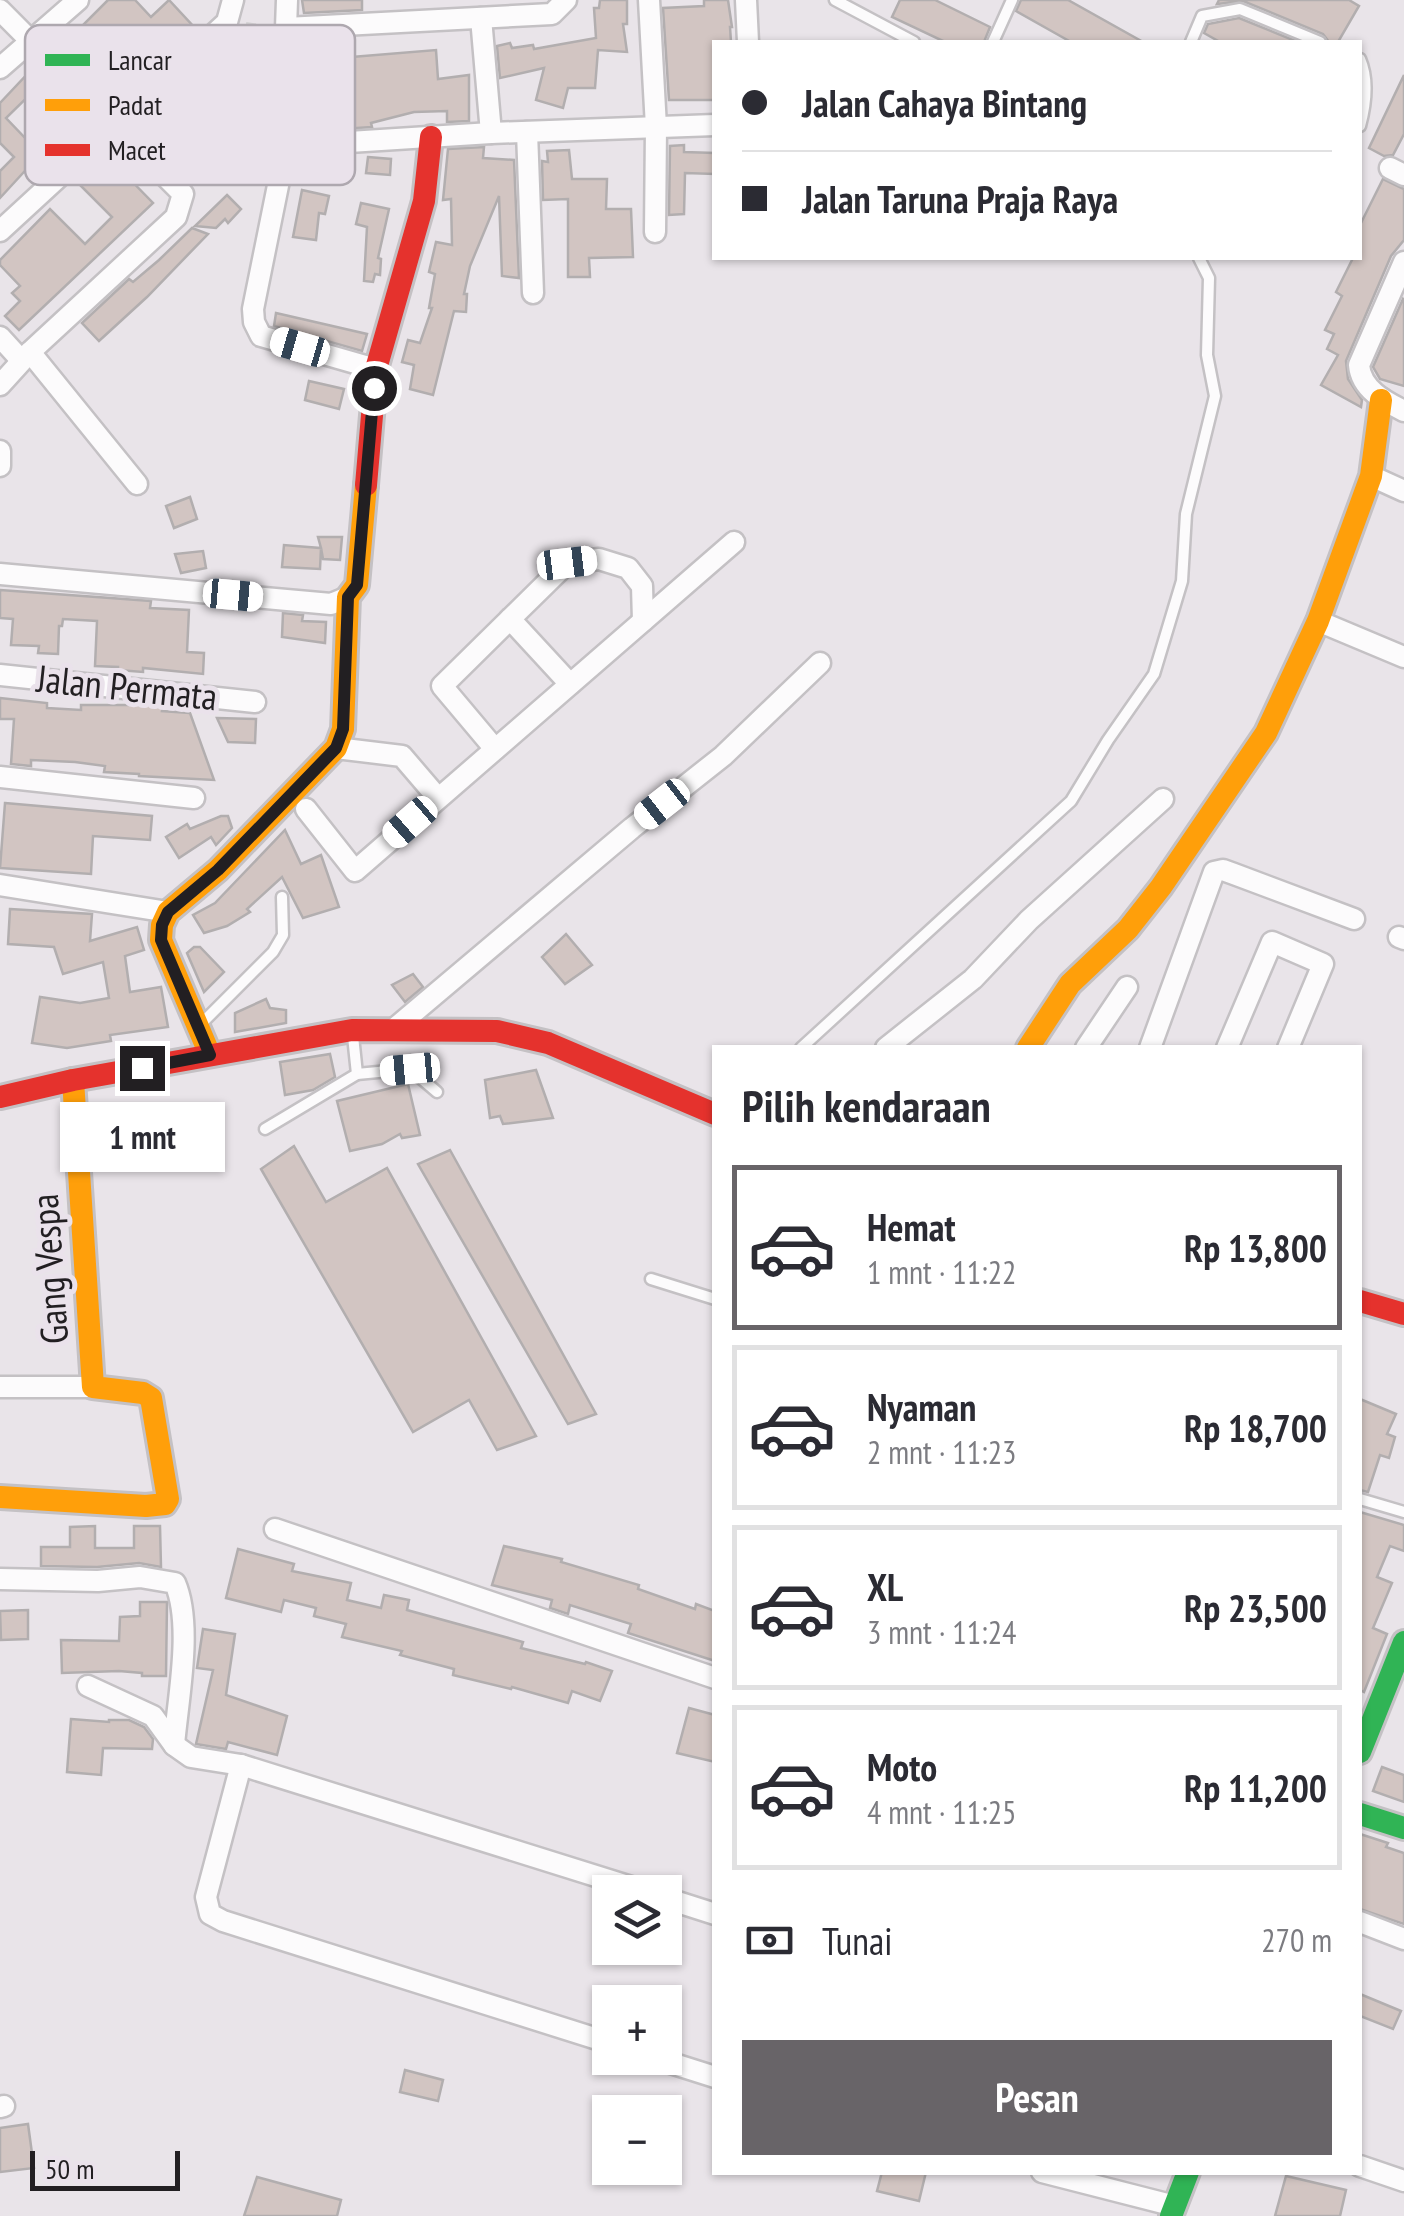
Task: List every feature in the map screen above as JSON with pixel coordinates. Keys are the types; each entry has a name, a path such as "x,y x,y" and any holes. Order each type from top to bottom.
{"street":[{"path":"47,25 78,0"},
{"path":"224,25 234,0"},
{"path":"286,25 287,0"},
{"path":"344,25 552,14 566,0"},
{"path":"649,0 656,127 655,232"},
{"path":"746,0 748,40"},
{"path":"0,10 25,34"},
{"path":"480,18 490,134"},
{"path":"0,68 25,44"},
{"path":"355,142 712,125"},
{"path":"527,132 532,294"},
{"path":"0,574 331,604 348,597 357,585 376,369 424,202 430,137"},
{"path":"0,230 48,185"},
{"path":"0,384 176,217 183,194 174,185"},
{"path":"278,185 253,309 261,336 376,369"},
{"path":"1404,262 1399,288 1359,365 1361,378 1381,400 1404,410"},
{"path":"0,337 26,356 137,484"},
{"path":"1030,1045 1070,984 1128,928 1197,838 1266,733 1318,622 1371,476 1381,400"},
{"path":"1371,476 1404,492"},
{"path":"306,809 356,871 734,542"},
{"path":"494,749 442,686 567,563 599,559 628,568 642,586 643,621"},
{"path":"210,1055 161,940 162,925 168,912 218,870 336,748 343,729 348,597"},
{"path":"510,619 570,684"},
{"path":"1318,622 1404,657"},
{"path":"394,1029 723,756 820,663"},
{"name":"Jalan Permata","path":"0,675 255,702"},
{"path":"336,748 402,756 438,798"},
{"path":"0,777 194,798"},
{"path":"890,1045 973,979 1030,920 1164,799"},
{"path":"1151,1045 1214,872 1223,870 1354,918"},
{"path":"0,885 168,912"},
{"path":"1227,1045 1272,942 1323,964 1289,1045"},
{"path":"1088,1045 1127,987"},
{"path":"0,1097 73,1080 352,1030 497,1031 548,1043 712,1113"},
{"name":"Gang Vespa","path":"0,1497 146,1506 164,1504 168,1499 150,1398 142,1393 93,1387 73,1080"},
{"path":"1362,1302 1404,1314"},
{"path":"0,1387 93,1387"},
{"path":"275,1529 712,1677"},
{"path":"0,1579 98,1581 140,1576 174,1583 182,1601 183,1630 174,1744"},
{"path":"1362,1743 1371,1702 1395,1685 1404,1642"},
{"path":"88,1686 153,1716 174,1744 191,1757 241,1765 593,1875"},
{"path":"241,1765 206,1896 210,1914 592,2037"},
{"path":"1362,1815 1404,1828"},
{"path":"682,1903 712,1913"},
{"path":"1362,1923 1404,1939"},
{"path":"682,2066 712,2075"},
{"path":"1362,2167 1404,2181"},
{"path":"1052,2175 1173,2211 1187,2175"}],"lane":[{"path":"835,0 910,40"},
{"path":"994,40 1012,0"},
{"path":"1192,40 1202,16 1240,9 1315,40"},
{"path":"1362,67 1366,80 1362,119"},
{"path":"804,1045 1072,801 1154,674 1182,581 1186,514 1214,396 1206,355 1209,278 1200,260"},
{"path":"198,1027 273,952 284,935 282,897"},
{"path":"352,1030 357,1074"},
{"path":"265,1129 357,1074 410,1069 437,1092"},
{"path":"651,1280 712,1297"},
{"path":"1362,1500 1404,1512"}],"path":[{"path":"227,22 256,25"}],"building":[{"path":"108,0 135,0 151,17 169,0 192,25 83,25"},
{"path":"302,0 362,0 362,10 304,13"},
{"path":"600,0 627,0 627,24 623,24 627,52 598,50 595,88 568,88 563,108 536,100 544,68 500,78 497,46 510,43 512,48 533,45 534,49 596,38 594,8 599,8"},
{"path":"704,0 728,0 732,27 731,40 712,40 712,100 669,100 663,8 704,6"},
{"path":"900,0 935,0 990,27 985,40 941,40 892,17"},
{"path":"1021,0 1068,0 1139,40 1067,40 1016,11"},
{"path":"1219,0 1349,0 1359,6 1339,40 1328,40 1323,34 1243,1 1217,4"},
{"path":"1239,18 1293,40 1216,40 1204,33 1208,24"},
{"path":"436,50 438,79 469,75 469,121 447,122 447,111 414,112 371,123 372,127 355,128 355,57"},
{"path":"1404,75 1404,134 1393,155 1384,156 1369,148"},
{"path":"25,77 25,99 6,118 25,138 25,171 0,198 0,171 14,157 0,143 0,103"},
{"path":"684,145 684,152 712,153 712,174 685,173 684,214 669,215 670,146"},
{"path":"484,147 483,158 514,160 519,278 502,276 499,196 470,266 464,294 466,312 454,311 433,395 410,389 414,365 402,362 408,340 420,343 432,308 435,274 429,272 436,242 452,245 451,199 443,200 448,149"},
{"path":"569,150 572,179 607,179 606,209 631,209 633,257 589,258 590,277 568,277 568,199 543,200 542,161 548,162 547,151"},
{"path":"368,157 391,159 390,175 366,173"},
{"path":"1383,179 1404,189 1404,240 1391,256 1346,361 1348,379 1362,400 1361,407 1321,385 1338,355 1327,349 1334,334 1325,330 1342,296 1336,292 1352,260 1362,260 1362,221"},
{"path":"135,185 153,203 19,330 5,316 20,301 12,293 20,286 0,265 0,260 50,209 85,244 112,217 81,186"},
{"path":"302,190 329,196 325,214 319,213 316,240 293,237"},
{"path":"227,195 241,209 228,223 225,219 216,228 195,226"},
{"path":"361,203 389,209 378,258 380,275 375,274 373,282 364,281 367,227 356,224"},
{"path":"192,228 208,234 99,341 82,323"},
{"path":"1403,299 1404,386 1380,379 1373,367"},
{"path":"276,313 367,334 362,351 274,326"},
{"path":"309,381 344,389 339,409 305,400"},
{"path":"190,497 197,519 174,528 166,506"},
{"path":"318,537 342,537 340,560 323,559"},
{"path":"284,545 321,548 320,569 282,567"},
{"path":"203,551 206,568 181,573 175,554"},
{"path":"0,590 151,601 150,608 189,610 187,652 204,653 203,674 95,666 97,621 63,619 58,654 38,653 39,646 11,645 13,619 0,618"},
{"path":"283,613 303,615 302,621 326,622 325,643 282,637"},
{"path":"0,698 47,703 47,708 81,710 81,705 143,705 190,713 214,780 104,772 105,766 75,762 31,760 31,766 11,764 14,719 0,719"},
{"path":"217,718 256,719 255,743 228,742"},
{"path":"5,803 152,816 150,840 93,836 91,874 0,868"},
{"path":"228,816 232,828 216,845 211,837 179,858 166,837 187,824 190,829"},
{"path":"285,830 301,864 321,855 339,907 303,918 282,877 247,909 250,912 227,926 204,933 193,915 215,903"},
{"path":"10,909 92,914 90,941 137,927 144,950 125,956 130,992 161,987 168,1027 110,1035 111,1041 67,1048 32,1043 40,997 80,1003 109,998 103,962 63,974 54,947 8,944"},
{"path":"566,934 592,965 565,984 542,957"},
{"path":"200,947 224,972 204,992 187,953"},
{"path":"413,974 423,987 405,1002 392,985"},
{"path":"266,999 270,1008 286,1010 286,1023 235,1032 235,1013"},
{"path":"330,1054 335,1077 313,1090 285,1095 280,1062"},
{"path":"536,1070 553,1118 503,1124 500,1116 490,1118 485,1080"},
{"path":"408,1084 420,1135 402,1138 400,1134 382,1144 350,1151 337,1101"},
{"path":"294,1146 326,1202 387,1168 536,1436 497,1450 469,1400 413,1432 261,1169"},
{"path":"450,1150 596,1414 568,1424 418,1164"},
{"path":"1362,1400 1396,1414 1387,1434 1395,1437 1389,1458 1380,1455 1368,1492 1362,1490"},
{"path":"1362,1513 1404,1525 1404,1551 1390,1546 1377,1577 1392,1583 1373,1628 1387,1634 1364,1692"},
{"path":"95,1526 95,1548 134,1548 134,1526 160,1526 161,1567 139,1563 41,1566 41,1547 70,1547 70,1527"},
{"path":"504,1546 562,1559 561,1562 639,1585 638,1589 695,1609 696,1604 712,1610 712,1660 628,1633 631,1624 570,1605 568,1614 550,1608 552,1600 492,1585"},
{"path":"238,1549 294,1564 292,1571 351,1583 347,1600 381,1608 384,1595 409,1600 407,1610 523,1642 521,1648 612,1671 600,1701 572,1691 568,1703 453,1675 454,1669 400,1655 402,1651 342,1637 346,1624 314,1616 316,1608 284,1600 281,1612 226,1598"},
{"path":"140,1602 167,1602 166,1676 119,1671 62,1673 61,1640 119,1641 120,1617 140,1616"},
{"path":"28,1610 28,1639 1,1640 0,1611"},
{"path":"203,1629 235,1634 226,1695 287,1716 277,1755 228,1742 226,1749 196,1744 213,1670 197,1668"},
{"path":"689,1708 712,1714 712,1761 677,1753"},
{"path":"71,1719 129,1720 144,1727 153,1739 152,1749 103,1748 101,1775 67,1772"},
{"path":"1382,1767 1404,1775 1404,1802 1373,1791"},
{"path":"1362,1835 1404,1853 1404,1924 1362,1910"},
{"path":"1362,1995 1401,2011 1393,2029 1362,2017"},
{"path":"405,2070 443,2080 438,2101 400,2092"},
{"path":"28,2124 34,2168 0,2172 0,2128"},
{"path":"881,2175 925,2175 919,2201 877,2191"},
{"path":"1286,2176 1346,2190 1340,2216 1275,2216"},
{"path":"257,2177 341,2200 337,2216 244,2216"}],"traffic: fast":[{"path":"1362,1747 1404,1642"},
{"path":"1362,1815 1404,1828"},
{"path":"1171,2216 1187,2175"}],"traffic: slow":[{"path":"1030,1045 1070,984 1128,929 1161,887 1266,733 1318,621 1371,476 1381,400"},
{"path":"210,1055 161,940 162,925 168,912 218,870 336,748 343,729 348,597 357,585 366,485"},
{"path":"0,1497 146,1506 165,1504 168,1499 151,1398 143,1393 93,1387 73,1080"}],"traffic: jam":[{"path":"366,485 376,369 424,201 431,137"},
{"path":"0,1097 73,1080 352,1030 497,1031 548,1043 712,1113"},
{"path":"1362,1302 1404,1314"}],"route":[{"path":"142,1068 210,1055 161,940 168,912 218,870 336,748 343,729 348,597 357,585 374,388"}]}
